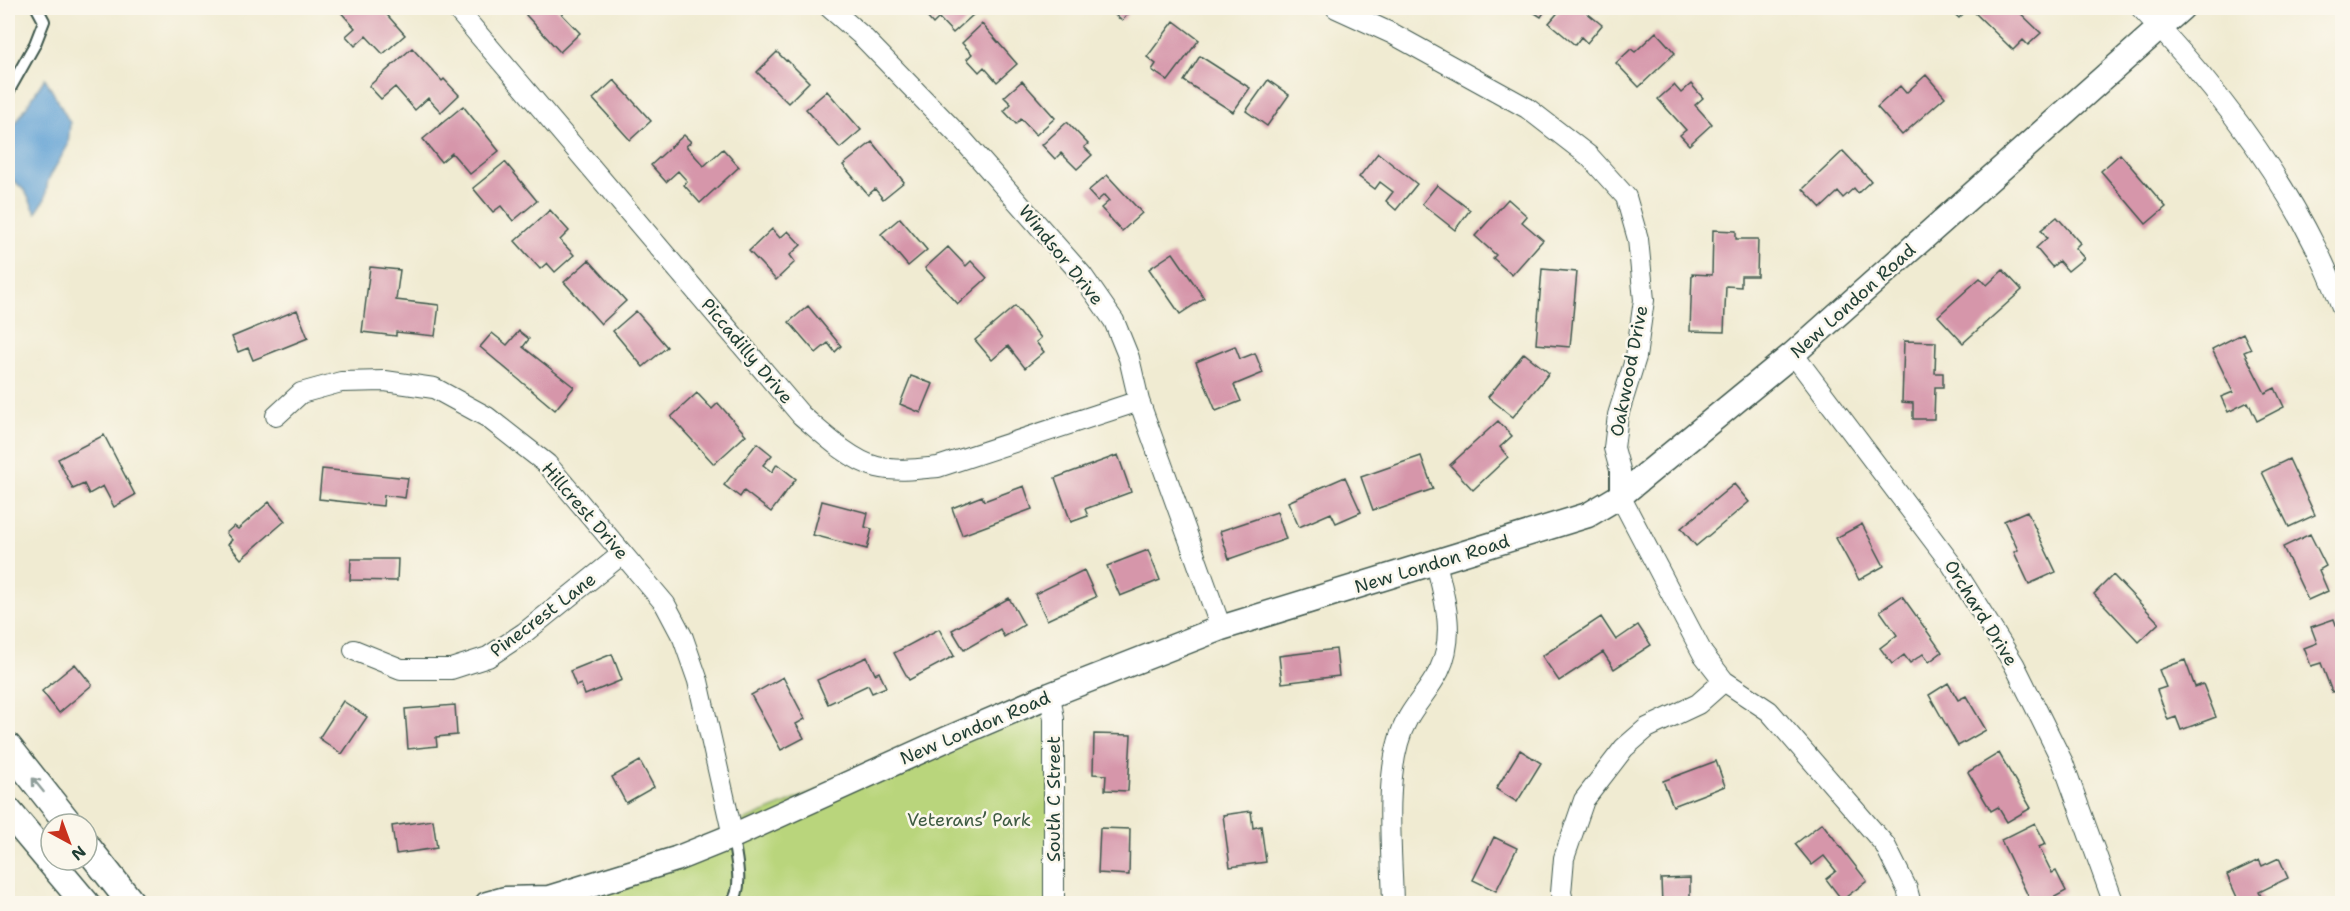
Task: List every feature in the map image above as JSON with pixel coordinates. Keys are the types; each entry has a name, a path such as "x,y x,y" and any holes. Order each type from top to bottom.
{"main road":[{"path":"8,747 59,812"},
{"path":"8,811 82,900"},
{"path":"99,862 132,903"}],"street":[{"name":"Piccadilly Drive","path":"456,8 801,415 838,447 876,467 911,470 938,467 1139,401"},
{"name":"Windsor Drive","path":"830,8 861,34 963,140 1082,275 1114,321 1129,358 1139,401 1221,628"},
{"name":"Oakwood Drive","path":"1336,8 1393,34 1527,108 1589,156 1626,197 1638,240 1644,300 1636,357 1617,426 1614,448 1620,470 1620,496 1703,654 1724,681 1769,711 1885,845 1907,889 1911,903"},
{"path":"2141,8 2160,27 2233,114 2276,178 2316,247 2343,307"},
{"name":"New London Road","path":"487,903 505,899 545,901 676,859 733,836 946,739 1050,695 1221,628 1588,515 1620,496 1793,354 2182,8"},
{"name":"Orchard Drive","path":"1793,354 1952,565 2014,664 2063,763 2114,903"},
{"name":"Hillcrest Drive","path":"276,416 301,393 341,382 386,381 434,388 487,417 547,464 665,604 683,638 698,681 733,836"},
{"name":"Pinecrest Lane","path":"354,650 401,669 451,669 488,657 524,633 622,554"},
{"path":"1393,903 1391,776 1398,742 1407,716 1439,671 1448,642 1448,609 1436,563"},
{"path":"1564,903 1562,893 1564,858 1584,800 1624,748 1647,728 1698,704 1724,681"},
{"name":"South C Street","path":"1050,695 1054,719 1054,903"}],"lane":[{"path":"8,92 35,44 44,21 37,8"},
{"path":"731,903 734,900 739,877 733,836"}],"green space":[{"name":"Veterans’ Park","path":"1050,695 1054,903 541,904"}],"water":[{"path":"45,78 70,123 68,145 48,180 45,199 36,213 25,191 8,175 8,135"}],"building":[{"path":"337,8 381,8 405,35 383,54 366,36 355,46 346,36 355,28"},
{"path":"535,8 556,8 580,33 560,52 526,15"},
{"path":"919,8 966,8 973,15 953,33 939,18 933,24"},
{"path":"1107,8 1133,8 1122,21"},
{"path":"1527,8 1547,8 1541,17"},
{"path":"1562,8 1581,8 1602,25 1587,43 1581,37 1575,45 1549,23"},
{"path":"1948,8 1969,8 1959,18"},
{"path":"1970,8 2015,8 2041,33 2028,45 2023,40 2013,50"},
{"path":"1174,21 1199,40 1168,81 1152,70 1156,64 1147,57"},
{"path":"982,24 1017,64 997,82 984,67 979,72 967,59 972,54 962,43"},
{"path":"1656,32 1675,53 1639,87 1616,63 1631,49 1635,52"},
{"path":"412,48 442,81 444,79 459,95 441,112 428,98 415,110 395,87 381,99 369,86"},
{"path":"777,52 809,82 788,103 757,72"},
{"path":"1200,56 1250,88 1233,112 1184,81"},
{"path":"1926,75 1945,97 1902,135 1877,107 1900,86 1906,93"},
{"path":"614,80 651,121 630,140 593,99"},
{"path":"1268,80 1289,95 1267,126 1246,111"},
{"path":"1022,81 1055,118 1036,135 1021,119 1016,124 1004,111 1011,104 1004,97"},
{"path":"1691,84 1703,98 1695,105 1712,124 1689,145 1680,135 1686,130 1658,99 1674,85 1681,93"},
{"path":"827,91 861,130 840,148 806,109"},
{"path":"463,106 499,151 470,174 452,153 441,162 423,139"},
{"path":"1067,122 1088,144 1084,147 1092,155 1077,169 1061,153 1055,159 1042,145"},
{"path":"684,135 691,142 686,146 704,166 723,149 739,167 700,203 684,185 687,181 678,171 666,182 651,165"},
{"path":"872,142 904,182 883,199 875,189 868,195 843,165"},
{"path":"1843,151 1871,181 1858,193 1854,188 1843,198 1838,192 1821,208 1803,189"},
{"path":"1378,153 1417,184 1396,210 1386,201 1393,192 1380,182 1375,189 1359,177"},
{"path":"2120,154 2166,207 2146,224 2101,171"},
{"path":"505,162 537,201 513,221 501,206 493,212 473,188"},
{"path":"1107,175 1142,213 1122,231 1101,208 1109,201 1104,195 1097,201 1088,191"},
{"path":"1437,185 1470,210 1455,230 1422,204"},
{"path":"1508,199 1527,216 1522,222 1543,240 1512,275 1493,258 1496,255 1475,236"},
{"path":"550,210 569,231 560,240 574,255 555,272 547,263 540,269 515,241"},
{"path":"2057,217 2080,243 2075,248 2084,258 2068,271 2059,261 2052,267 2036,248 2047,238 2041,230"},
{"path":"900,218 927,250 908,266 881,234"},
{"path":"772,229 780,238 788,231 801,245 790,255 795,262 776,280 749,251"},
{"path":"1713,230 1736,231 1736,239 1758,239 1757,276 1741,276 1741,287 1726,286 1724,332 1690,331 1692,274 1712,275"},
{"path":"948,247 966,266 971,261 987,278 958,304 925,268"},
{"path":"1173,253 1204,298 1180,314 1149,269"},
{"path":"589,260 626,301 601,324 564,282"},
{"path":"370,267 400,270 396,300 439,305 435,336 396,332 396,336 362,332"},
{"path":"1542,269 1577,272 1570,347 1536,344"},
{"path":"2003,270 2022,290 1963,343 1938,316 1980,278 1987,285"},
{"path":"808,306 841,346 835,352 828,343 816,353 789,322"},
{"path":"1015,306 1041,338 1036,342 1044,352 1025,368 1008,346 992,360 975,340"},
{"path":"297,310 308,338 253,360 248,348 238,352 232,337"},
{"path":"636,311 667,347 643,367 613,331"},
{"path":"519,331 529,339 523,347 574,387 555,410 480,347 492,333 507,345"},
{"path":"2243,333 2251,349 2244,352 2265,393 2275,388 2284,407 2257,421 2248,402 2228,412 2221,397 2233,392 2212,349"},
{"path":"1904,341 1936,342 1935,373 1943,373 1943,387 1935,387 1934,419 1913,419 1913,403 1902,402"},
{"path":"1235,346 1240,359 1255,353 1263,373 1234,385 1241,401 1216,411 1196,362"},
{"path":"1524,353 1549,373 1513,417 1488,397"},
{"path":"911,376 933,384 921,413 900,404"},
{"path":"697,393 712,409 718,403 746,435 714,464 671,417"},
{"path":"1498,421 1512,436 1500,447 1508,457 1473,490 1450,465"},
{"path":"104,435 135,495 114,507 103,486 89,494 84,484 73,489 58,459"},
{"path":"757,443 772,455 763,465 772,472 777,464 796,479 771,512 744,491 740,497 724,485"},
{"path":"1118,455 1131,492 1085,509 1088,516 1071,522 1055,478"},
{"path":"1421,456 1433,489 1373,510 1361,477"},
{"path":"2289,459 2315,515 2289,527 2262,472"},
{"path":"322,469 408,478 405,498 384,495 383,506 319,499"},
{"path":"1345,477 1361,512 1336,523 1331,513 1299,527 1288,502"},
{"path":"1734,484 1749,502 1696,546 1681,528"},
{"path":"1024,486 1032,509 962,535 952,508 982,496 984,501"},
{"path":"822,501 868,513 865,527 872,529 867,549 813,535"},
{"path":"269,502 285,521 241,559 228,544 232,540 226,533 234,526 238,529"},
{"path":"2027,511 2056,572 2029,584 2014,552 2018,550 2004,521"},
{"path":"1277,512 1286,539 1229,559 1220,531"},
{"path":"1862,524 1884,566 1859,580 1836,538"},
{"path":"2310,534 2326,566 2319,570 2328,591 2308,600 2283,547"},
{"path":"1148,550 1160,580 1120,596 1107,566"},
{"path":"351,559 398,559 397,581 350,580"},
{"path":"1084,570 1096,597 1047,620 1035,594"},
{"path":"2113,575 2159,623 2139,642 2094,594"},
{"path":"1902,596 1942,652 1929,662 1923,654 1910,663 1904,655 1892,664 1880,648 1897,635 1880,611"},
{"path":"1009,598 1024,625 1004,637 1000,629 964,650 952,630"},
{"path":"1601,617 1616,640 1638,625 1651,645 1614,669 1603,652 1559,681 1542,656"},
{"path":"2334,619 2342,642 2342,688 2332,692 2321,663 2311,666 2304,648 2317,643 2311,627"},
{"path":"939,629 954,656 909,680 894,653"},
{"path":"1336,649 1339,676 1282,683 1279,656"},
{"path":"612,654 622,680 585,695 581,684 576,686 570,671"},
{"path":"867,657 875,674 879,672 886,687 872,693 868,685 828,704 817,680"},
{"path":"2185,660 2195,687 2203,684 2216,717 2181,730 2176,717 2168,720 2157,690 2166,687 2159,670"},
{"path":"75,664 92,685 59,713 42,691"},
{"path":"783,677 805,719 796,724 804,738 781,750 751,695"},
{"path":"1948,683 1958,700 1966,696 1986,730 1958,746 1929,695"},
{"path":"343,701 367,717 342,754 319,738"},
{"path":"455,705 457,735 436,737 437,746 408,749 405,709"},
{"path":"1094,734 1131,735 1128,791 1105,790 1106,775 1093,774"},
{"path":"1520,750 1541,763 1517,802 1496,789"},
{"path":"1999,753 2031,808 2007,822 1998,807 1991,811 1968,772"},
{"path":"640,761 654,787 626,803 612,777"},
{"path":"1716,761 1725,786 1673,806 1663,781"},
{"path":"1251,811 1253,828 1261,826 1266,862 1230,867 1223,815"},
{"path":"433,820 437,848 396,854 392,826"},
{"path":"1822,823 1867,881 1842,900 1826,879 1836,871 1824,856 1812,865 1795,844"},
{"path":"2035,823 2046,844 2039,847 2052,873 2056,871 2066,891 2042,904 2032,904 2001,840"},
{"path":"1100,828 1130,829 1129,875 1098,873"},
{"path":"1494,837 1517,848 1496,891 1473,880"},
{"path":"2279,858 2288,878 2259,892 2265,904 2240,904 2227,875 2259,860 2262,866"},
{"path":"1690,878 1690,904 1662,904 1661,879"}]}
